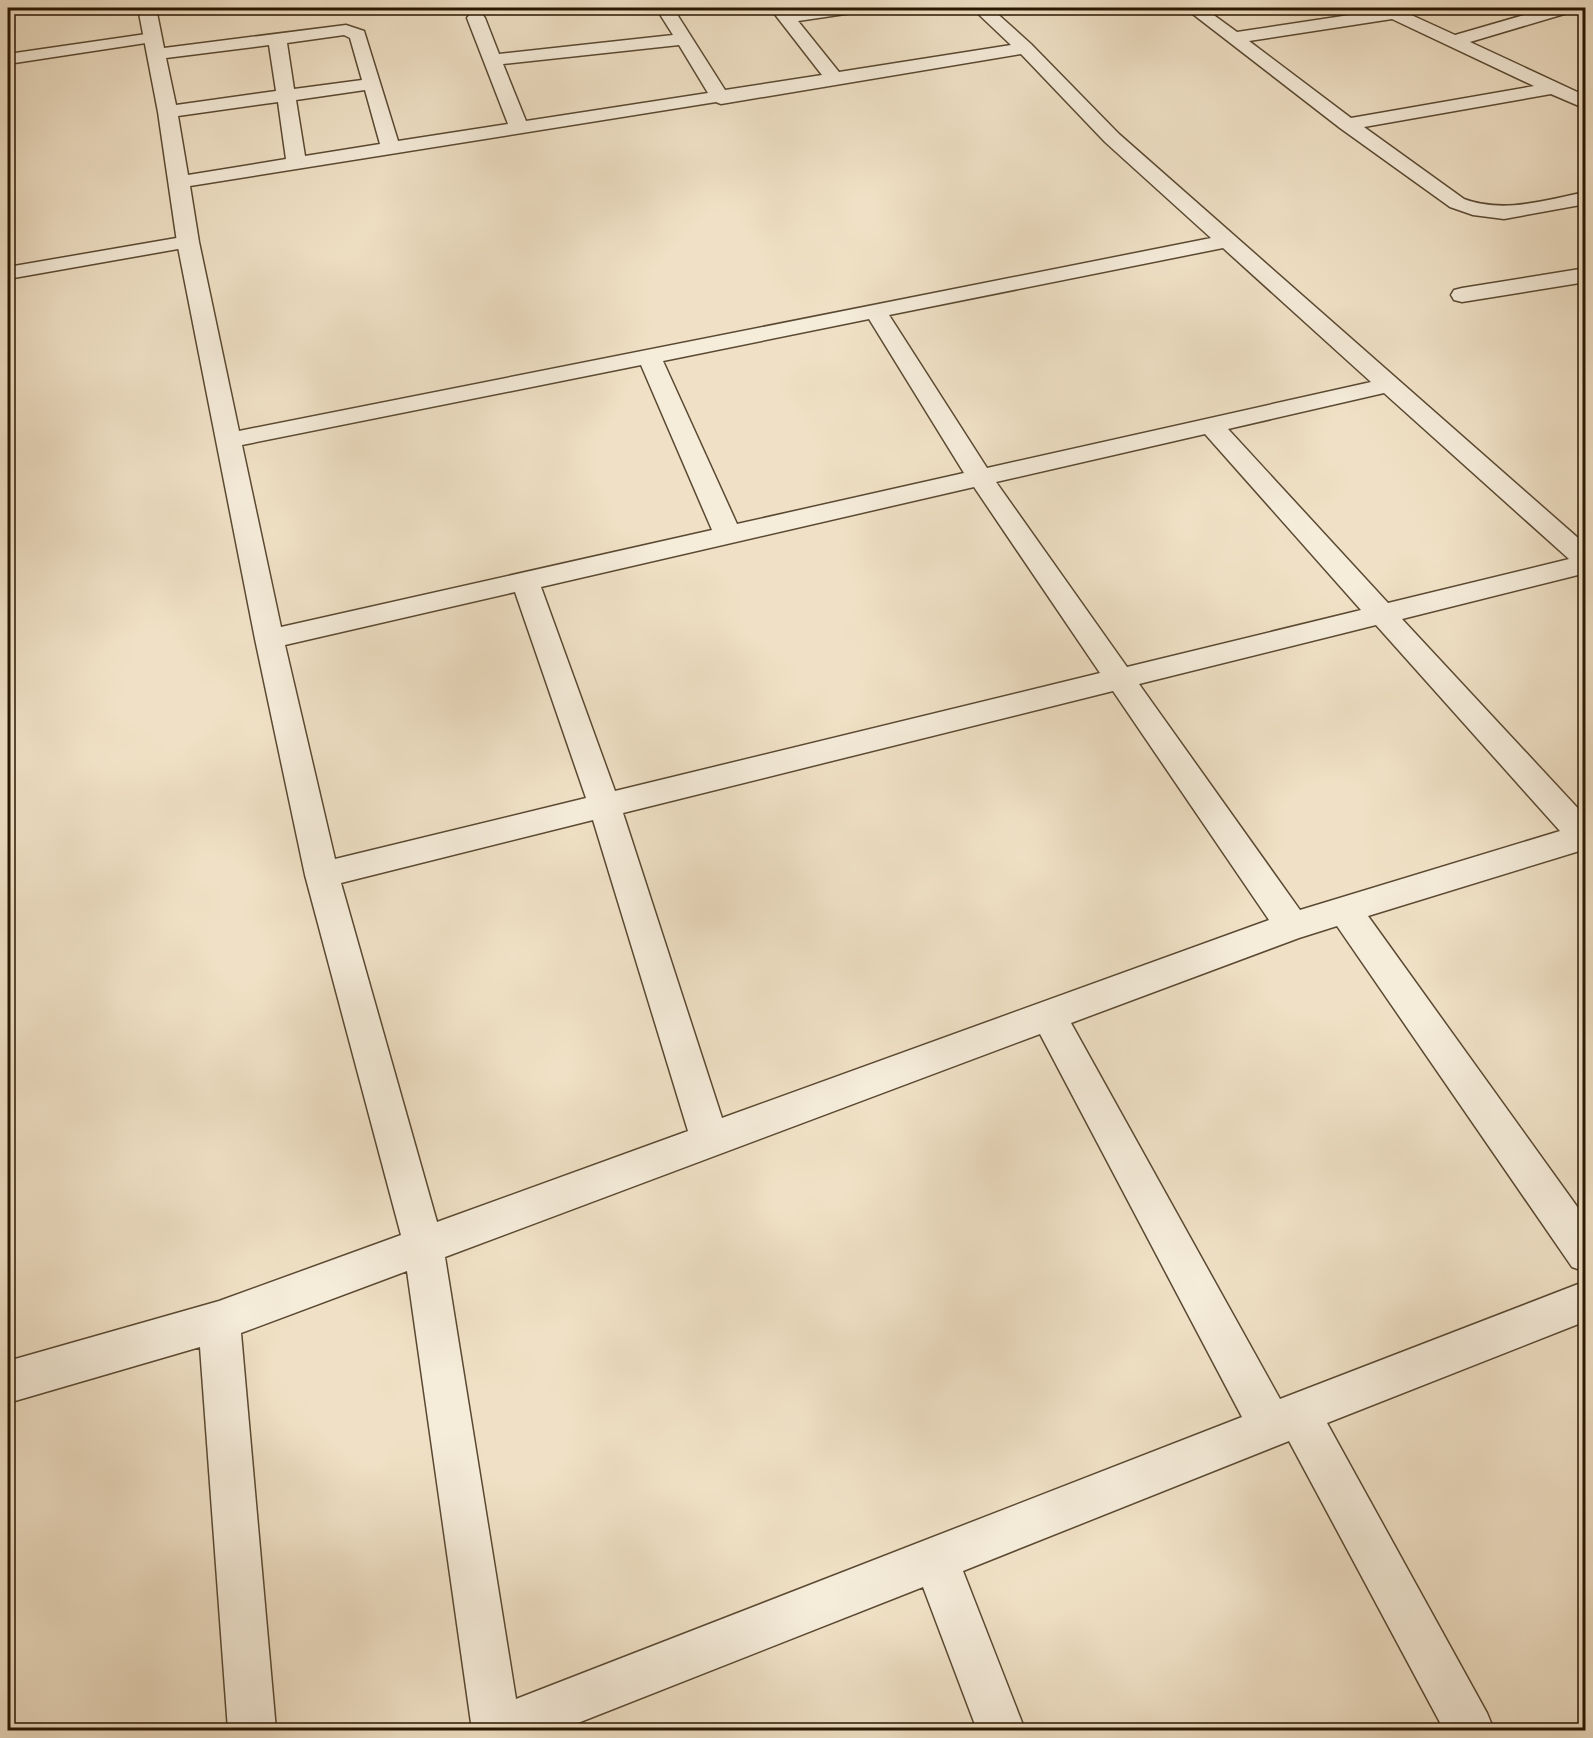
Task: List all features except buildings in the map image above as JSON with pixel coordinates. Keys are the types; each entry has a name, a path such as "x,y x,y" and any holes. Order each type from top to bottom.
{"street":[{"path":"665,8 721,98"},
{"path":"782,13 852,8"},
{"path":"981,8 1025,48 1112,138 1586,562"},
{"path":"1194,8 1347,124 1457,203 1471,210 1489,214 1514,212 1586,198"},
{"path":"1454,41 1565,8"},
{"path":"1234,38 1389,10 1586,103"},
{"path":"782,13 835,79"},
{"path":"476,18 520,129"},
{"path":"391,150 358,35 354,32 335,31 277,38 152,33 168,112 188,242 269,639 322,875 423,1244 496,1731"},
{"path":"277,38 297,165"},
{"path":"492,60 684,39"},
{"path":"179,182 721,98 1025,48"},
{"path":"168,112 371,84"},
{"path":"1347,124 1553,88"},
{"path":"230,440 1228,241"},
{"path":"1462,295 1586,275"},
{"path":"875,311 980,478 1292,926"},
{"path":"649,356 728,535"},
{"path":"269,639 1389,385"},
{"path":"8,1382 219,1321 1292,926 1585,837 1210,425"},
{"path":"322,875 1586,562"},
{"path":"525,581 605,806 710,1139"},
{"path":"1345,910 1586,1253"},
{"path":"1048,1015 1470,1731"},
{"path":"500,1731 1285,1420 1582,1308"},
{"path":"219,1321 252,1731"},
{"path":"936,1559 1000,1731"}],"lane":[{"path":"8,59 152,33"},
{"path":"8,273 188,242"}]}
